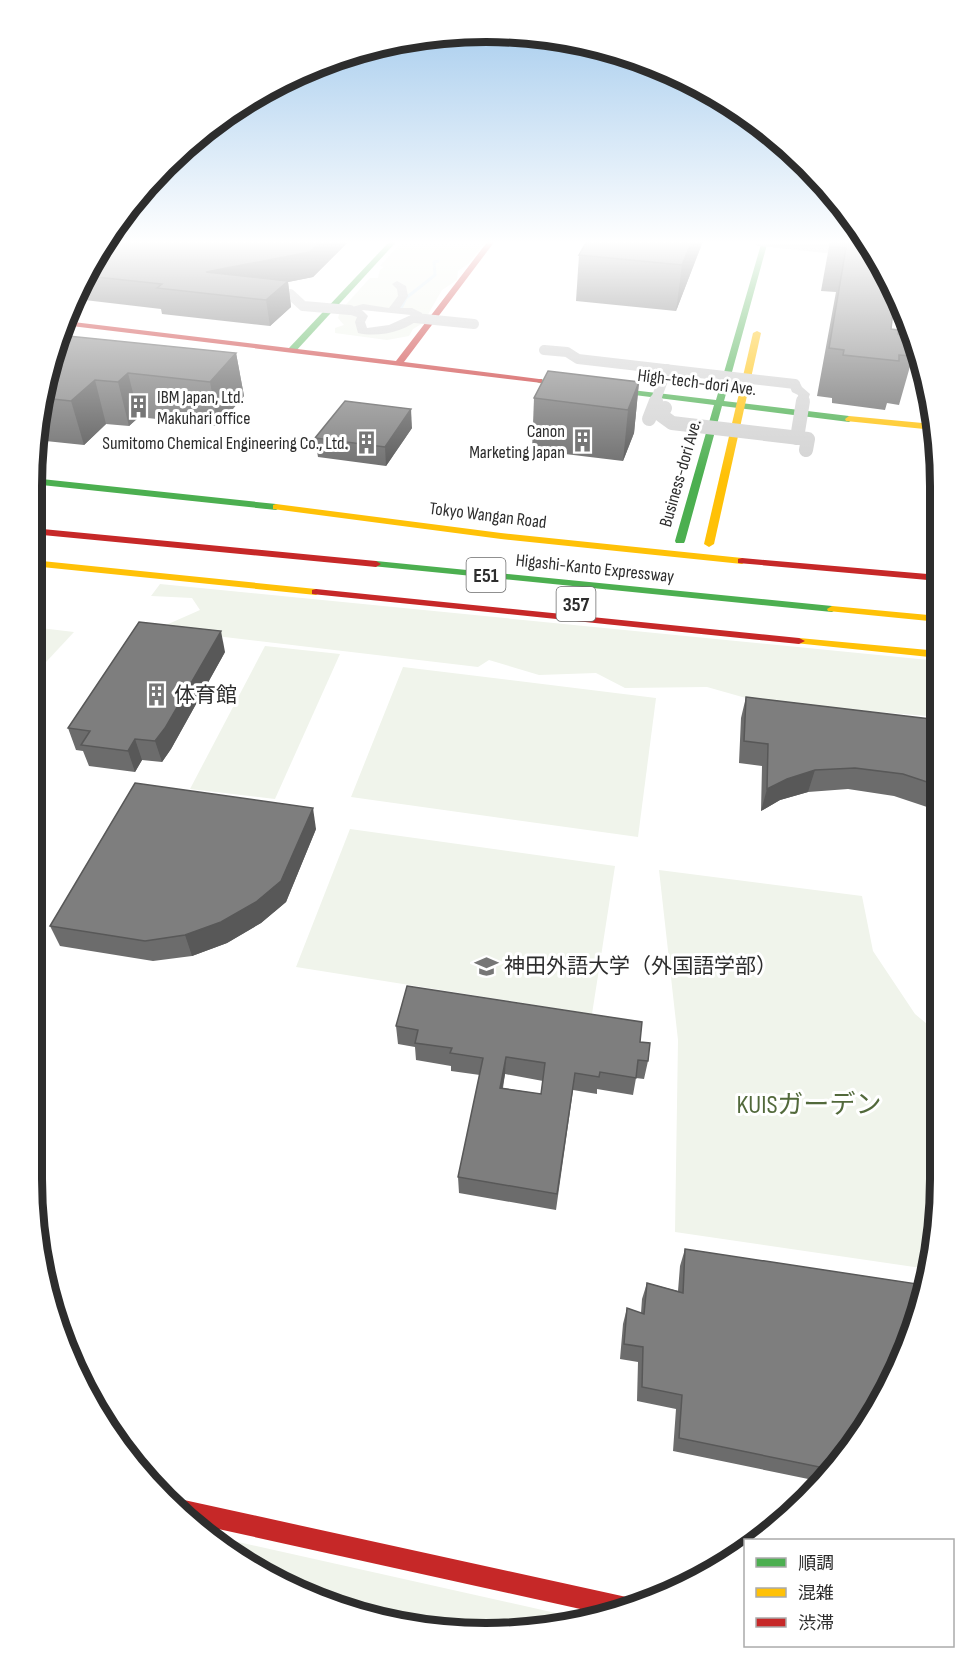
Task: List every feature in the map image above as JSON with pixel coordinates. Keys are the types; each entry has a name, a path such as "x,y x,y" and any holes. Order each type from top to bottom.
{"main road":[{"name":"High-tech-dori Ave.","path":"87,319 295,347"},
{"path":"295,347 322,319"},
{"path":"402,359 433,319"},
{"name":"Business-dori Ave.","path":"680,541 743,319"},
{"name":"Business-dori Ave.","path":"709,544 761,319"},
{"name":"High-tech-dori Ave.","path":"73,324 402,359 720,400 925,420"},
{"name":"High-tech-dori Ave.","path":"740,402 925,425"},
{"name":"Tokyo Wangan Road","path":"42,482 229,500 502,536 705,558 930,577"},
{"path":"229,500 286,502 743,547"},
{"name":"Higashi-Kanto Expressway","path":"42,532 930,618"},
{"path":"790,551 930,563"},
{"path":"42,562 212,572 451,591"},
{"path":"42,562 930,654"},
{"path":"192,1512 610,1605"}],"street":[{"path":"362,319 362,331 374,333 413,319"},
{"path":"422,319 474,324"},
{"path":"544,350 567,352 578,358 795,384 796,388 804,394 797,438"},
{"path":"667,369 656,414 672,423 808,439 806,450"}],"green space":[{"path":"339,319 359,319 360,324 374,333 409,319 425,319 413,329 409,336 387,340 335,333 335,328 344,325"},
{"path":"160,584 930,660 930,716 760,702 707,687 625,688 596,673 539,675 489,660 478,667 157,629 200,610 192,598 151,596"},
{"path":"42,628 74,632 42,666"},
{"path":"265,646 340,654 275,799 190,789"},
{"path":"403,667 656,698 638,837 351,797"},
{"path":"350,829 615,866 592,1014 296,967"},
{"name":"KUISガーデン","path":"659,870 862,896 873,951 915,1014 930,1026 929,1208 921,1268 675,1232 678,1040"},
{"path":"228,1540 566,1615 515,1622 457,1622 371,1608 316,1589 290,1577 264,1564"}],"building":[{"path":"834,319 892,319 891,329 898,330 898,334 903,335 910,356 899,355 899,361 843,355 844,350 829,348"},
{"path":"69,336 236,353 210,382 128,373 118,382 95,380 71,401 51,399"},
{"path":"548,371 639,382 628,410 534,398"},
{"path":"345,401 411,409 385,447 315,438"},
{"name":"体育館","path":"139,622 221,631 165,728 155,741 135,739 128,751 81,745 90,731 68,728"},
{"path":"746,697 930,719 930,783 903,774 855,768 815,770 787,779 767,789 768,744 744,741"},
{"path":"135,783 313,808 281,881 256,902 221,922 185,935 145,941 50,926"},
{"path":"407,986 642,1022 640,1042 650,1043 648,1061 638,1060 636,1078 600,1072 599,1077 575,1073 557,1194 458,1177 483,1058 450,1053 452,1048 415,1043 418,1030 396,1026","holes":["506,1057 545,1063 541,1094 500,1088"]},
{"path":"685,1249 917,1284 896,1349 871,1401 823,1468 679,1438 682,1395 642,1387 643,1347 624,1344 627,1308 644,1314 647,1283 683,1293"}],"traffic: fast":[{"path":"292,350 321,319"},
{"path":"680,541 743,319"},
{"path":"539,381 849,419"},
{"path":"42,482 276,507"},
{"path":"376,564 832,609"}],"traffic: slow":[{"path":"709,544 757,333"},
{"path":"849,419 926,426"},
{"path":"276,507 501,536 742,561"},
{"path":"42,564 316,592"},
{"path":"832,609 930,618"},
{"path":"799,641 930,654"}],"traffic: jam":[{"path":"399,363 433,319"},
{"path":"73,324 539,381"},
{"path":"42,532 376,564"},
{"path":"742,561 930,577"},
{"path":"316,592 799,641"},
{"path":"193,1513 611,1605"}],"place":[{"name":"IBM Japan, Ltd. Makuhari office","path":"139,407"},
{"name":"Canon Marketing Japan","path":"583,441"},
{"name":"Sumitomo Chemical Engineering Co., Ltd.","path":"366,443"},
{"name":"体育館","path":"156,695"},
{"name":"神田外語大学（外国語学部）","path":"486,966"}]}
